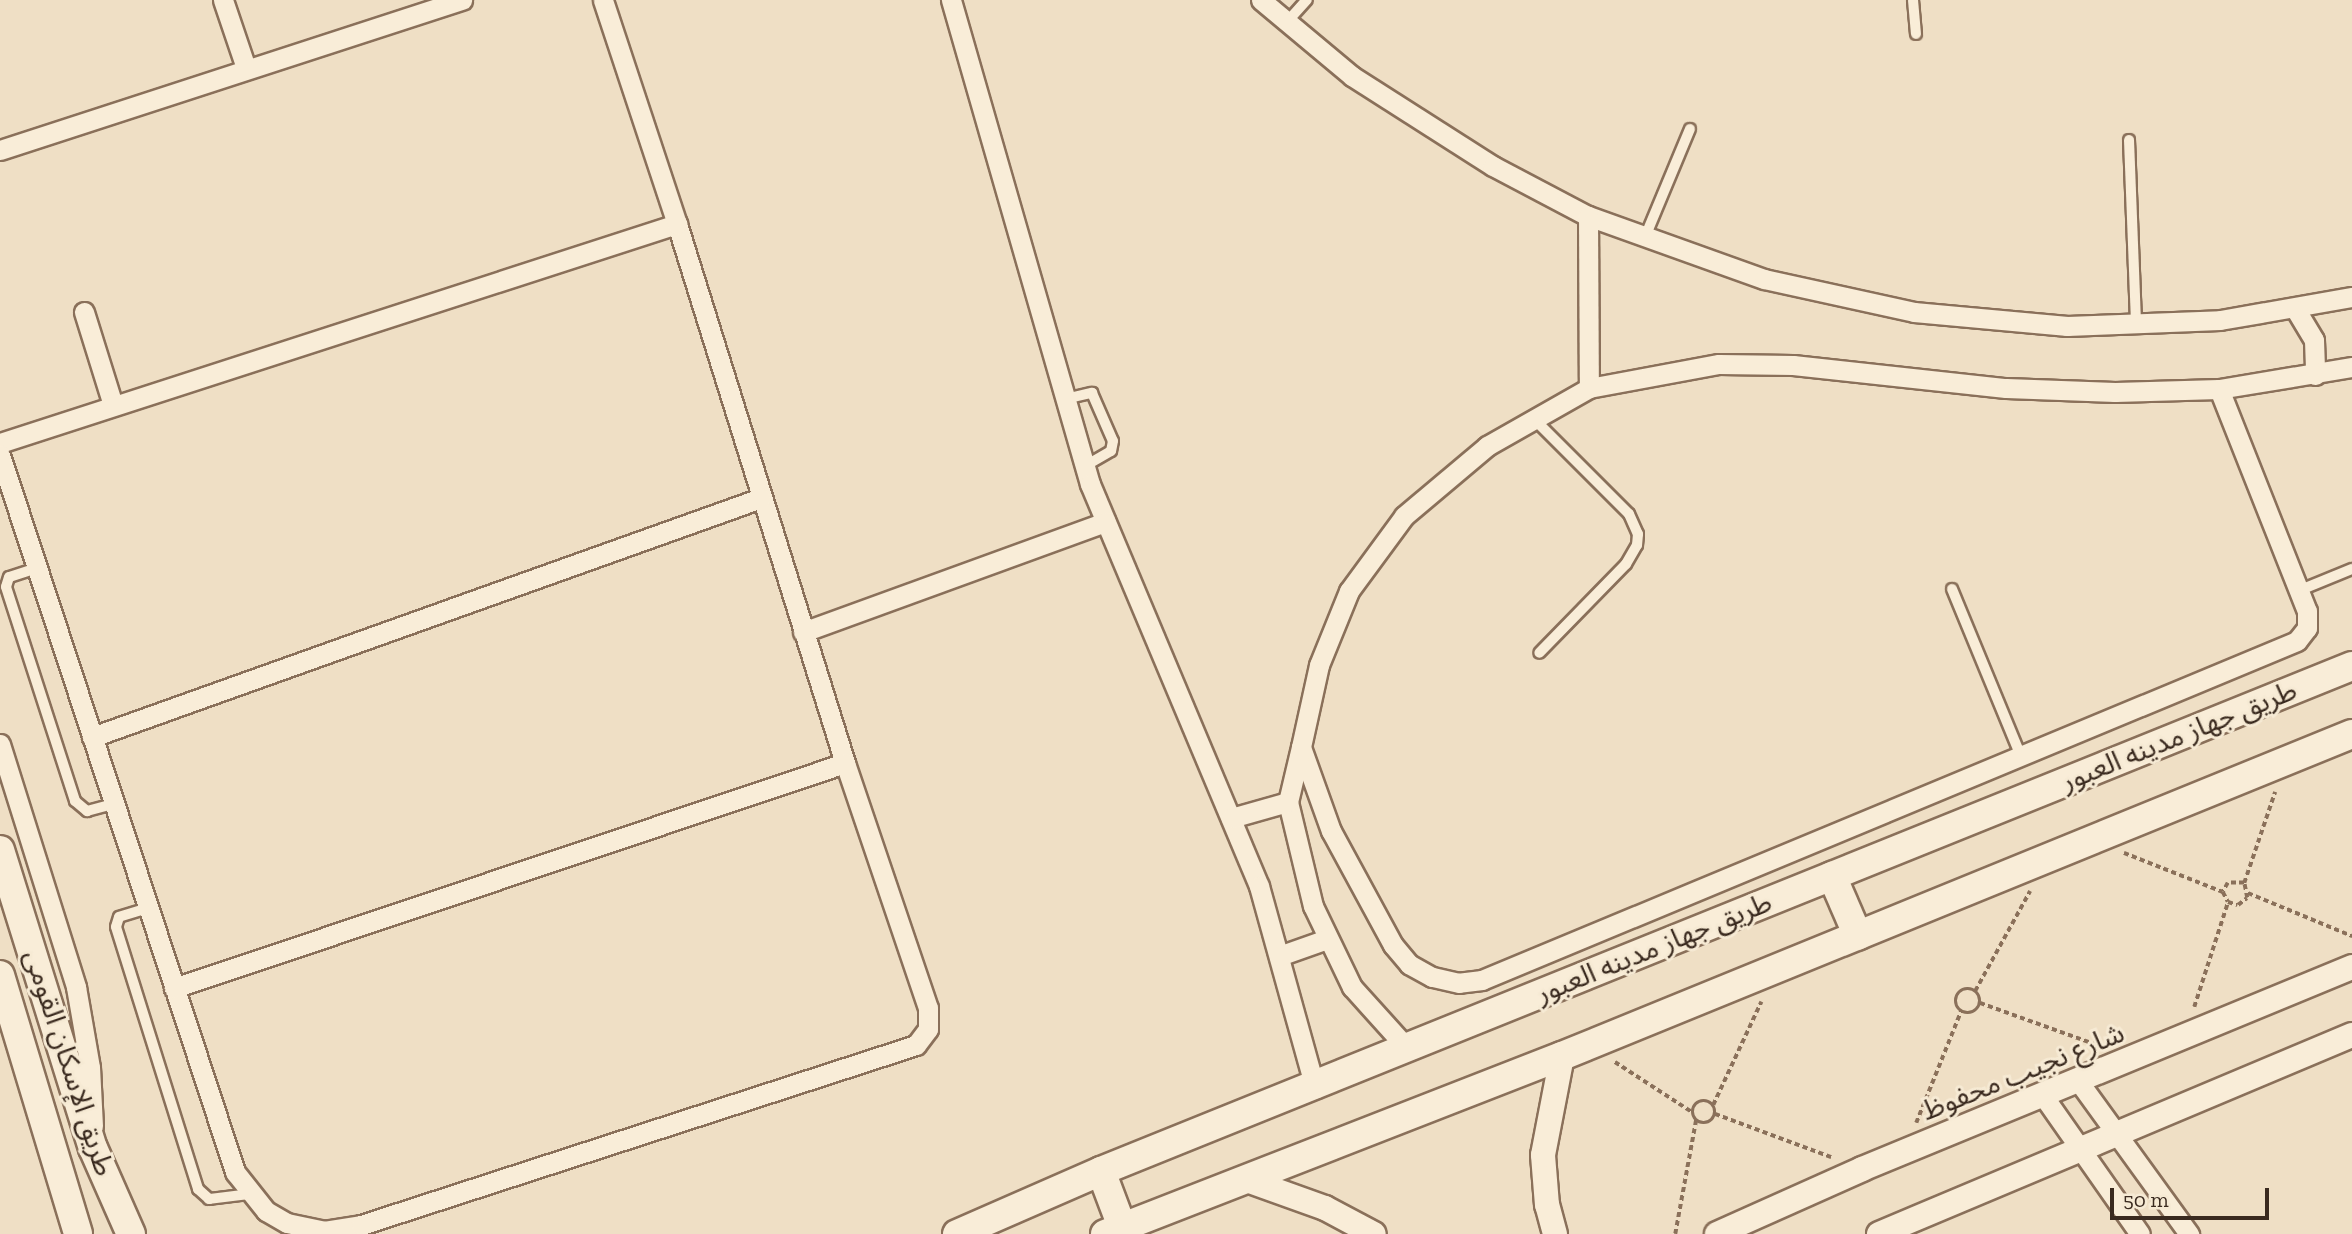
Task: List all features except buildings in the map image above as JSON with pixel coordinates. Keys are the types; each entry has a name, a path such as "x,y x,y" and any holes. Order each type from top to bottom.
{"main road":[{"name":"طريق جهاز مدينه العبور","path":"957,1234 1101,1171 1315,1088 1407,1048 2352,666"},
{"path":"1101,1171 1114,1231 1562,1056 2352,734"},
{"name":"طريق الإسكان القومى","path":"0,850 93,1148 131,1234"},
{"path":"1832,876 1858,936"},
{"name":"طريق الإسكان القومى","path":"0,975 78,1234"}],"street":[{"path":"223,0 246,68"},
{"path":"0,150 462,0"},
{"path":"0,455 235,1172 248,1194 287,1223 324,1231 361,1225 916,1045 928,1029 928,1008 845,763 677,224 603,0"},
{"path":"951,0 1085,466 1259,886 1315,1088"},
{"path":"1261,0 1286,23 1421,123 1588,216 1765,279 1914,312 1990,321 2136,325 2296,310 2352,297"},
{"path":"1588,216 1589,388"},
{"path":"0,443 677,224"},
{"path":"2296,310 2314,340 2315,375"},
{"path":"84,313 113,405"},
{"path":"1407,1048 1352,987 1327,939 1303,872 1288,803 1332,627 1370,558 1444,478 1534,419 1589,388 1719,364 1793,365 2006,388 2219,389 2352,367"},
{"path":"1301,747 1331,831 1393,945 1409,964 1432,977 1459,983 1510,970 2297,641 2309,620 2219,389"},
{"path":"92,737 761,498"},
{"path":"803,632 1106,522"},
{"path":"0,744 76,987 90,1066 93,1148"},
{"path":"174,988 845,763"},
{"path":"1231,818 1288,803"},
{"path":"1279,956 1327,939"},
{"name":"شارع نجيب محفوظ","path":"1717,1234 1862,1169 2044,1097 2352,967"},
{"path":"1880,1234 2349,1041"},
{"path":"1555,1234 1547,1205 1543,1155 1562,1056"},
{"path":"2079,1082 2189,1234"},
{"path":"2044,1097 2140,1234"},
{"path":"1244,1179 1325,1208 1374,1234"}],"lane":[{"path":"1286,23 1307,0"},
{"path":"1913,0 1916,34"},
{"path":"1645,237 1690,128"},
{"path":"2129,140 2136,325"},
{"path":"1065,399 1094,394 1113,441 1108,454 1085,466"},
{"path":"1534,419 1629,514 1638,534 1633,555 1539,653"},
{"path":"37,568 9,577 6,587 75,801 87,811 114,804"},
{"path":"2298,591 2352,569"},
{"path":"1952,589 2021,756"},
{"path":"148,908 118,917 116,927 198,1189 209,1199 248,1194"}],"path":[{"path":"2286,762 2244,883 2248,892 2352,936"},
{"path":"2092,841 2223,892 2228,902 2184,1038"},
{"path":"1975,991 2047,859"},
{"path":"2223,892 2233,881 2244,883"},
{"path":"2228,902 2243,902 2248,892"},
{"path":"1715,1114 1713,1105 1775,970"},
{"path":"1980,1003 1970,1013 1961,1011 1956,1003 1958,994 1966,988 1975,991 1980,1003 2135,1058"},
{"path":"1903,1152 1961,1011"},
{"path":"1588,1044 1692,1112 1696,1120 1675,1234"},
{"path":"1692,1112 1700,1101 1713,1105"},
{"path":"1696,1120 1707,1123 1715,1114"},
{"path":"1715,1114 1862,1169"}]}
